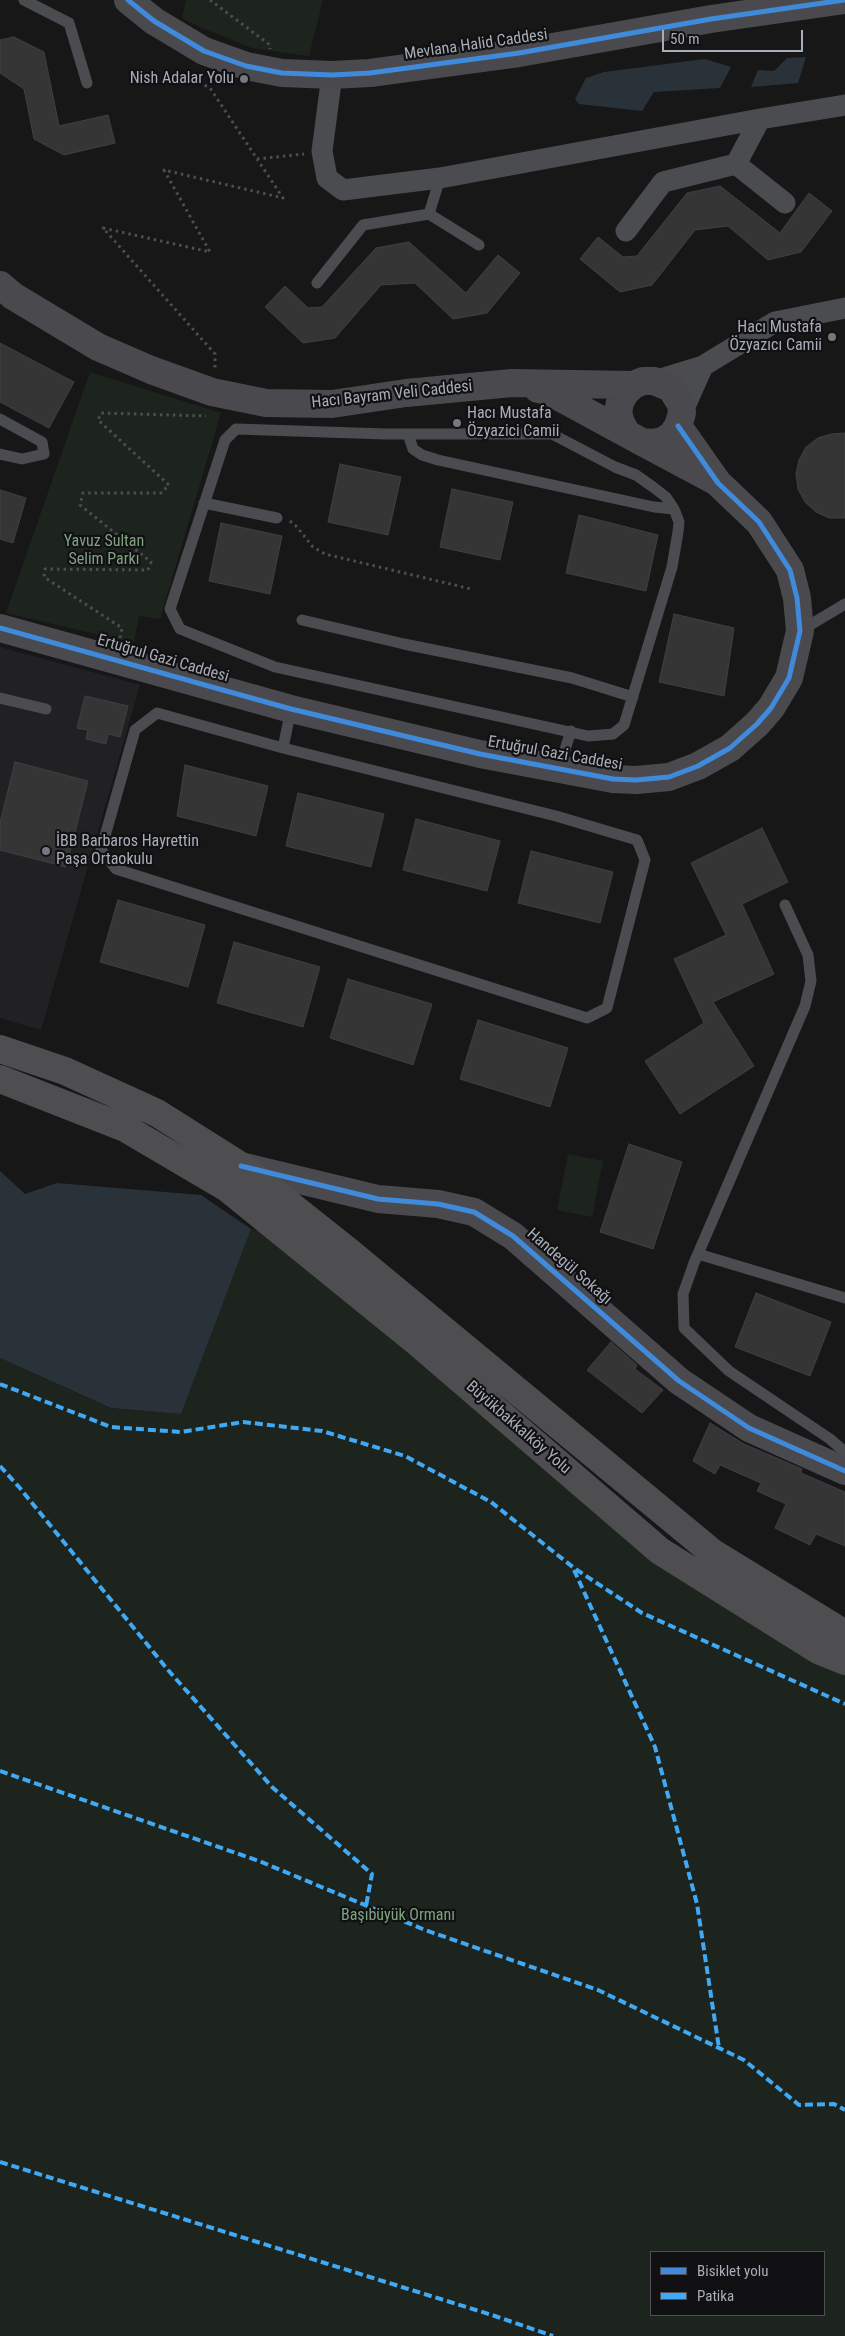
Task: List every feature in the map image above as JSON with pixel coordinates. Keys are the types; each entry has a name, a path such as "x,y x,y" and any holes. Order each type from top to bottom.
{"highway":[{"name":"Büyükbakkalköy Yolu","path":"0,1049 65,1071 157,1113 241,1166 348,1251 713,1554 845,1634"},
{"name":"Büyükbakkalköy Yolu","path":"0,1080 125,1128 227,1188 418,1343 660,1551 818,1650 845,1661"},
{"path":"204,1175 241,1166"}],"street":[{"name":"Mevlana Halid Caddesi","path":"128,0 154,21 212,54 246,66 282,73 332,75 370,73 519,53 711,19 844,0"},
{"path":"332,75 322,151 327,178 343,190 440,178 845,105"},
{"path":"626,231 663,182 736,164 760,119"},
{"path":"736,164 785,203"},
{"name":"Hacı Bayram Veli Caddesi","path":"0,285 13,296 98,347 151,370 212,392 266,403 332,404 406,393 512,383"},
{"path":"703,366 680,420 663,441 652,443 634,437 621,423 618,413 620,402 625,393 644,383 703,366 775,322 845,308"},
{"path":"512,383 644,383 671,388 681,404 680,420"},
{"name":"Ertuğrul Gazi Caddesi","path":"512,383 550,392 718,483"},
{"name":"Ertuğrul Gazi Caddesi","path":"0,628 116,658 291,709 480,754 612,779 636,780 669,777 698,766 744,738 770,708 789,678 800,631 797,598 790,570 758,522 718,483 680,420"},
{"name":"Handegül Sokağı","path":"241,1166 378,1199 438,1204 474,1212 514,1236 679,1381 749,1428 845,1471"}],"lane":[{"path":"24,0 69,23 87,84"},
{"path":"429,214 440,178"},
{"path":"318,282 362,225 429,214 479,246"},
{"path":"0,419 42,442 44,454 22,459 0,454"},
{"path":"236,429 408,434 552,434 615,467 636,475 666,497 674,509 679,522 672,567 624,725 614,734 597,736 276,667 180,629 170,609 204,503 225,440 236,429"},
{"path":"408,434 413,448 422,455 438,460 654,507 674,509"},
{"path":"204,503 277,518"},
{"path":"800,631 845,604"},
{"path":"302,620 404,644 572,678 633,697"},
{"path":"0,698 46,709"},
{"path":"282,748 291,709"},
{"path":"157,714 282,748 556,816 637,840 645,860 608,1008 587,1018 116,869 101,850 135,730 157,714"},
{"path":"559,768 571,731"},
{"path":"785,905 808,955 811,982 805,1006 698,1254 683,1294 684,1328 729,1371 830,1439 845,1452"},
{"path":"698,1254 845,1298"}],"path":[{"path":"210,0 270,45 269,52"},
{"path":"116,658 122,628 44,577 45,569 148,570 151,562 80,505 83,493 161,492 169,485 98,420 101,413 207,416 212,392 215,354 103,228 210,252 164,170 283,198 210,88 198,82"},
{"path":"258,159 322,151"},
{"path":"277,518 292,522 313,547 324,554 471,589"}],"shaded area":[{"path":"806,57 798,83 751,87 758,70 774,71 787,58"},
{"path":"705,59 731,67 720,88 654,92 642,111 579,104 575,99 586,78 604,72"},
{"name":"İBB Barbaros Hayrettin Paşa Ortaokulu","path":"0,647 140,685 41,1030 0,1018"},
{"path":"0,1171 25,1194 57,1183 201,1195 251,1229 181,1414 111,1408 0,1358"}],"green space":[{"path":"186,0 323,0 309,56 252,48 200,27 182,18"},
{"name":"Yavuz Sultan Selim Parkı","path":"90,372 221,413 160,619 139,616 134,643 6,613"},
{"path":"568,1154 603,1161 592,1217 557,1210"},
{"name":"Başıbüyük Ormanı","path":"251,1229 267,1232 596,1509 845,1667 845,2336 0,2336 0,1358 110,1408 181,1414"}],"building":[{"path":"14,37 44,52 59,126 108,115 115,143 64,155 34,139 24,89 0,73 0,40"},
{"path":"720,186 780,233 809,193 832,211 801,252 768,260 728,226 695,230 652,285 620,292 580,259 598,237 623,257 637,256 687,193"},
{"path":"409,242 466,293 498,255 520,273 487,313 453,319 415,283 381,285 335,338 303,343 265,307 285,286 308,308 322,307 376,248"},
{"path":"0,343 74,382 49,428 0,402"},
{"path":"845,433 845,518 829,518 816,512 805,502 798,489 796,474 799,460 806,447 818,438 831,434"},
{"path":"340,464 401,477 388,535 328,522"},
{"path":"452,489 513,502 500,560 440,547"},
{"path":"0,490 26,498 13,543 0,539"},
{"path":"579,515 658,535 646,591 566,573"},
{"path":"221,523 282,536 270,594 209,581"},
{"path":"674,614 734,628 724,696 659,682"},
{"path":"85,696 128,706 120,737 108,734 106,744 86,739 88,730 77,728"},
{"path":"15,762 88,781 66,867 0,850 0,823"},
{"path":"185,765 268,786 256,836 177,816"},
{"path":"298,793 384,814 371,867 286,846"},
{"path":"416,819 500,841 487,891 403,870"},
{"path":"762,828 788,882 742,904 774,974 713,1002 754,1066 680,1114 645,1061 704,1023 674,959 726,935 691,863"},
{"path":"531,851 613,872 600,923 518,903"},
{"path":"118,900 205,925 188,987 100,962"},
{"path":"234,942 320,967 303,1027 217,1003"},
{"path":"348,979 432,1004 413,1065 330,1038"},
{"path":"478,1020 568,1048 550,1107 460,1079"},
{"path":"629,1144 682,1162 653,1249 600,1232"},
{"path":"756,1293 831,1322 810,1376 735,1347"},
{"path":"611,1342 637,1365 635,1369 663,1390 642,1413 587,1370"},
{"path":"710,1423 744,1444 802,1469 801,1473 845,1492 845,1546 816,1534 810,1545 775,1528 786,1504 757,1491 761,1483 720,1465 715,1474 693,1461"}],"marked path":[{"path":"0,1384 111,1427 181,1432 243,1422 322,1431 405,1456 491,1502 574,1568 642,1613 845,1704"},
{"path":"0,1466 168,1670 272,1787 372,1874 366,1906"},
{"path":"574,1570 655,1747 697,1904 719,2048"},
{"path":"0,1771 259,1861 425,1930 598,1990 744,2060 799,2105 834,2104 845,2110"},
{"path":"0,2162 492,2315 553,2336"}],"cycle path":[{"path":"128,0 154,21 204,51 246,66 282,73 332,75 370,73 519,53 711,19 844,0"},
{"path":"0,628 291,709 480,754 613,779 636,780 669,777 698,766 730,748 757,724 771,708 789,678 800,631 797,598 790,570 759,522 718,483 678,426"},
{"path":"241,1166 378,1199 438,1204 474,1212 513,1236 679,1381 749,1428 845,1471"}],"place":[{"name":"Nish Adalar Yolu","path":"244,79"},
{"name":"Hacı Mustafa Özyazıcı Camii","path":"832,337"},
{"name":"Hacı Mustafa Özyazici Camii","path":"457,423"},
{"name":"İBB Barbaros Hayrettin Paşa Ortaokulu","path":"46,851"}]}
